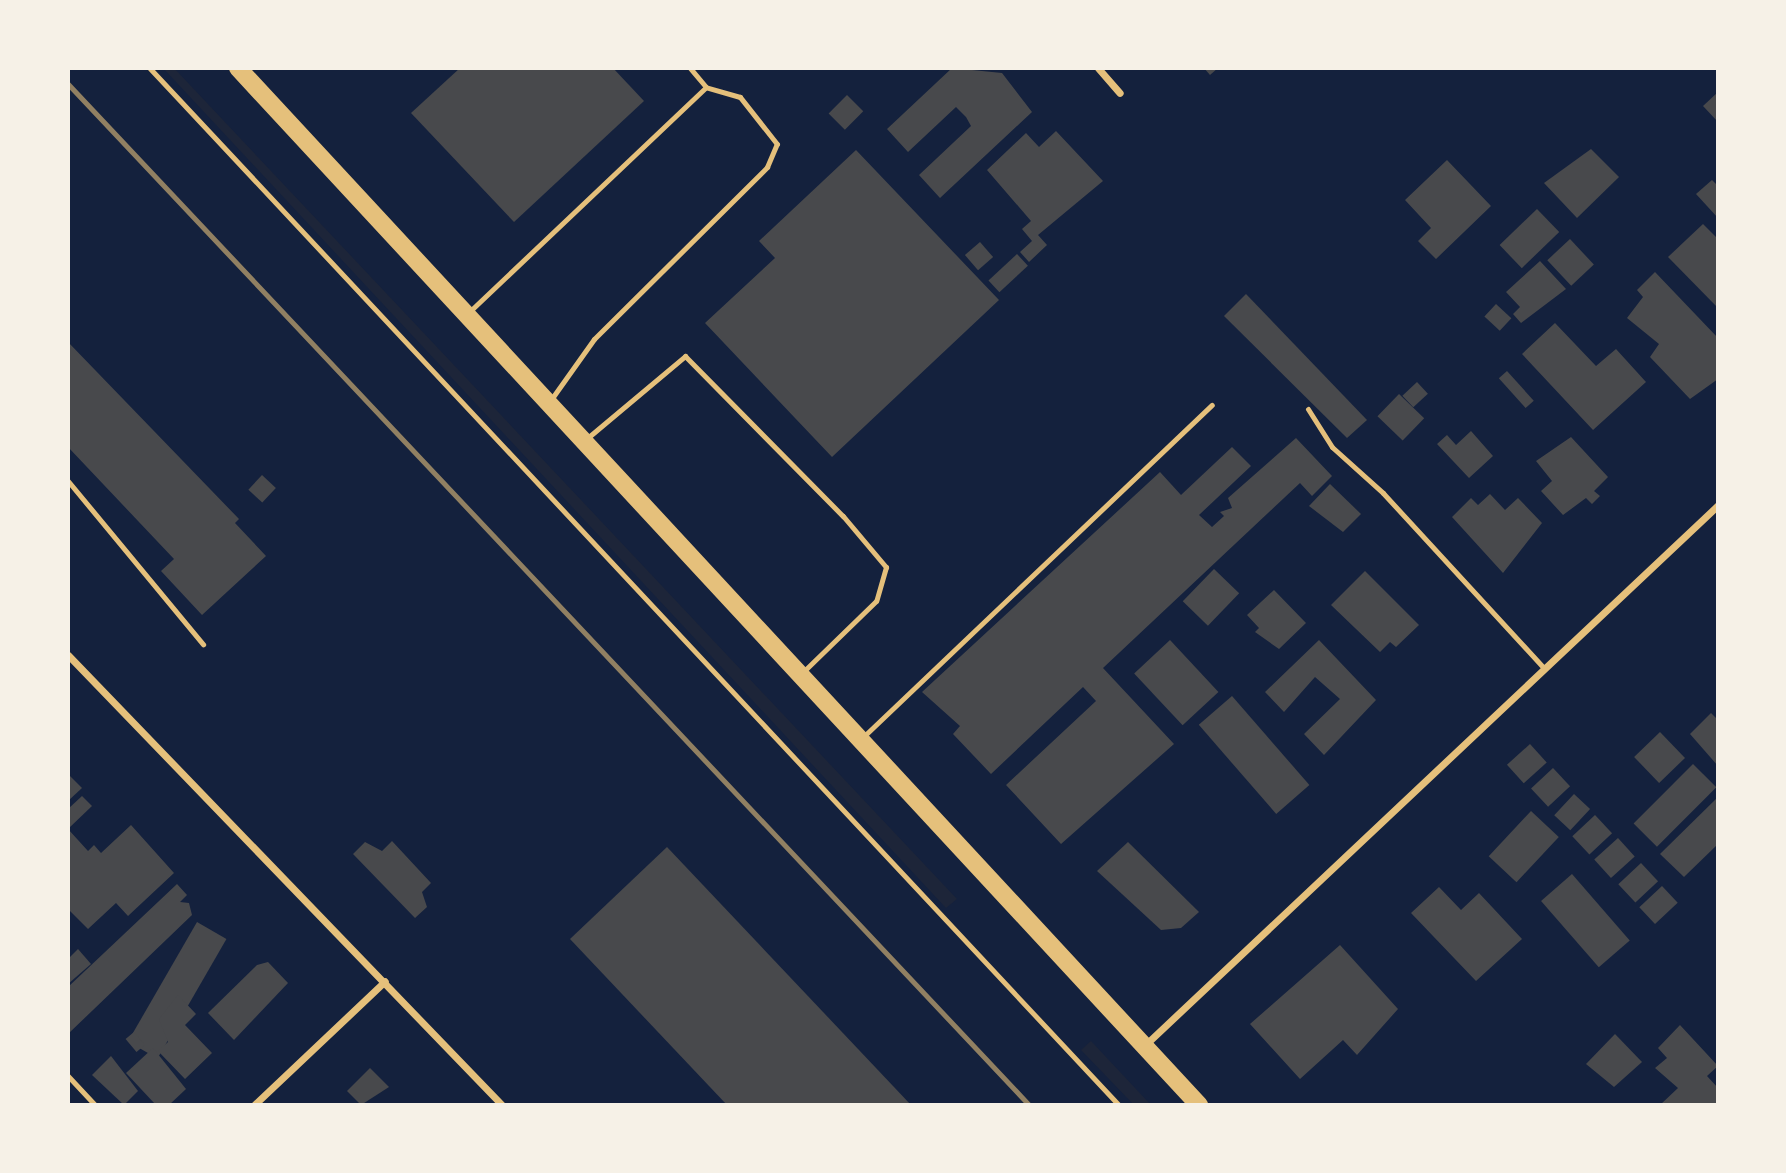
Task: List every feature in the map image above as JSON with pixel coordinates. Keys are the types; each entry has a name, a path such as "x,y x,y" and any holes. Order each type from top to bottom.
{"main road":[{"path":"238,68 1199,1105"}],"street":[{"path":"1098,68 1120,93"},
{"path":"1143,1046 1718,505"},
{"path":"68,655 502,1105"},
{"path":"254,1105 385,981"}],"lane":[{"path":"548,404 594,339 767,167 777,144 740,97 706,87 690,68"},
{"path":"466,315 706,87"},
{"path":"583,442 685,356 843,516 886,567 876,601 800,676"},
{"path":"859,740 1212,405"},
{"path":"1308,409 1332,447 1383,493 1544,668"},
{"path":"68,481 203,644"},
{"path":"68,1076 95,1105"}],"path":[{"path":"150,68 1118,1105"}],"shaded area":[{"path":"163,68 174,68 957,899 946,908"},
{"path":"1091,1041 1151,1105 1134,1105 1081,1050"}],"building":[{"path":"460,68 613,68 644,101 514,222 411,113"},
{"path":"952,68 1002,73 1032,112 940,198 919,175 971,126 966,117 956,107 908,152 887,129"},
{"path":"1204,68 1218,68 1210,75"},
{"path":"1718,92 1718,122 1703,106"},
{"path":"847,95 863,111 845,130 829,113"},
{"path":"1056,131 1103,181 1038,235 1047,245 1029,262 1020,252 1032,241 1022,229 1031,221 987,170 1026,133 1039,147"},
{"path":"1591,149 1619,177 1577,218 1544,183"},
{"path":"856,150 999,300 832,457 705,323 775,258 759,241"},
{"path":"1447,160 1491,206 1436,259 1418,241 1431,228 1405,200"},
{"path":"1712,180 1718,186 1718,218 1696,194"},
{"path":"1537,209 1559,232 1522,268 1500,245"},
{"path":"1703,224 1718,239 1718,308 1668,257"},
{"path":"1570,239 1594,265 1571,286 1547,260"},
{"path":"980,242 993,257 978,270 965,255"},
{"path":"1017,254 1028,266 999,292 988,281"},
{"path":"1540,261 1566,289 1521,323 1513,314 1520,307 1506,292"},
{"path":"1655,272 1718,338 1718,379 1690,399 1650,357 1659,344 1627,318 1643,297 1637,290"},
{"path":"1246,294 1367,420 1347,438 1224,316"},
{"path":"1496,304 1511,318 1500,331 1484,316"},
{"path":"1555,323 1596,366 1616,349 1646,382 1593,430 1522,354"},
{"path":"68,342 239,519 235,523 266,556 202,615 161,571 174,559 68,447"},
{"path":"1507,371 1534,401 1526,408 1499,378"},
{"path":"1417,382 1428,394 1413,407 1402,396"},
{"path":"1399,394 1424,418 1403,441 1377,416"},
{"path":"1471,431 1493,456 1469,478 1437,444 1447,435 1456,445"},
{"path":"1571,437 1608,477 1594,491 1600,496 1592,504 1586,498 1563,515 1541,491 1552,481 1536,461"},
{"path":"1296,438 1332,476 1312,496 1300,483 1103,668 1174,744 1061,844 1006,785 1096,701 1083,687 991,774 953,734 960,726 922,692 1160,472 1181,495 1232,447 1251,466 1199,515 1212,527 1224,516 1220,512 1232,508 1228,498"},
{"path":"262,475 276,488 262,503 248,490"},
{"path":"1330,484 1361,514 1343,532 1309,506"},
{"path":"1490,494 1505,510 1518,498 1542,523 1503,573 1452,517 1471,498 1478,505"},
{"path":"1214,569 1239,593 1208,626 1183,601"},
{"path":"1365,571 1419,625 1396,647 1390,642 1380,652 1331,605"},
{"path":"1274,590 1306,623 1279,649 1255,632 1259,628 1247,615"},
{"path":"1170,640 1218,692 1183,725 1134,673"},
{"path":"1319,640 1376,700 1324,755 1304,734 1340,699 1315,677 1284,712 1265,692"},
{"path":"1232,696 1309,785 1276,814 1199,725"},
{"path":"1711,713 1718,720 1718,766 1690,734"},
{"path":"1660,732 1685,758 1659,783 1634,757"},
{"path":"1530,744 1547,763 1524,783 1507,765"},
{"path":"1693,764 1716,787 1657,847 1634,823"},
{"path":"1553,768 1570,786 1548,807 1531,788"},
{"path":"68,774 82,788 68,801"},
{"path":"1574,794 1590,809 1570,830 1554,815"},
{"path":"82,796 92,806 68,829 68,809"},
{"path":"1718,797 1718,844 1684,877 1660,854"},
{"path":"1531,811 1559,837 1517,882 1489,856"},
{"path":"1595,815 1612,833 1589,854 1572,836"},
{"path":"131,825 174,873 128,916 116,903 88,929 68,909 68,829 88,851 94,845 101,853"},
{"path":"1618,838 1635,857 1611,878 1594,859"},
{"path":"392,841 431,883 422,892 427,907 415,918 353,854 365,842 382,851"},
{"path":"1128,842 1199,912 1181,928 1161,930 1097,871"},
{"path":"667,847 911,1105 727,1105 570,939"},
{"path":"1641,863 1658,881 1635,902 1618,884"},
{"path":"1572,874 1630,940 1599,967 1541,901"},
{"path":"177,884 187,895 180,902 189,903 192,915 68,1034 68,987"},
{"path":"1662,886 1678,903 1655,924 1639,907"},
{"path":"1439,887 1461,910 1479,893 1522,939 1476,981 1411,913"},
{"path":"197,922 226,939 157,1059 128,1042"},
{"path":"1340,945 1398,1009 1357,1055 1343,1040 1300,1079 1250,1024"},
{"path":"78,949 91,964 68,984 68,959"},
{"path":"268,962 288,983 234,1040 208,1013 257,965"},
{"path":"178,995 196,1014 185,1025 212,1053 185,1079 158,1051 168,1042 159,1019"},
{"path":"1680,1025 1718,1066 1707,1076 1718,1088 1718,1105 1660,1105 1678,1088 1655,1068 1667,1058 1658,1048"},
{"path":"134,1032 145,1045 137,1052 126,1039"},
{"path":"1615,1034 1642,1062 1614,1087 1586,1064"},
{"path":"153,1048 186,1089 169,1105 155,1104 126,1073"},
{"path":"111,1056 138,1091 124,1105 92,1075"},
{"path":"370,1068 389,1087 361,1105 347,1091"}],"railway":[{"path":"68,84 1029,1105"}]}
